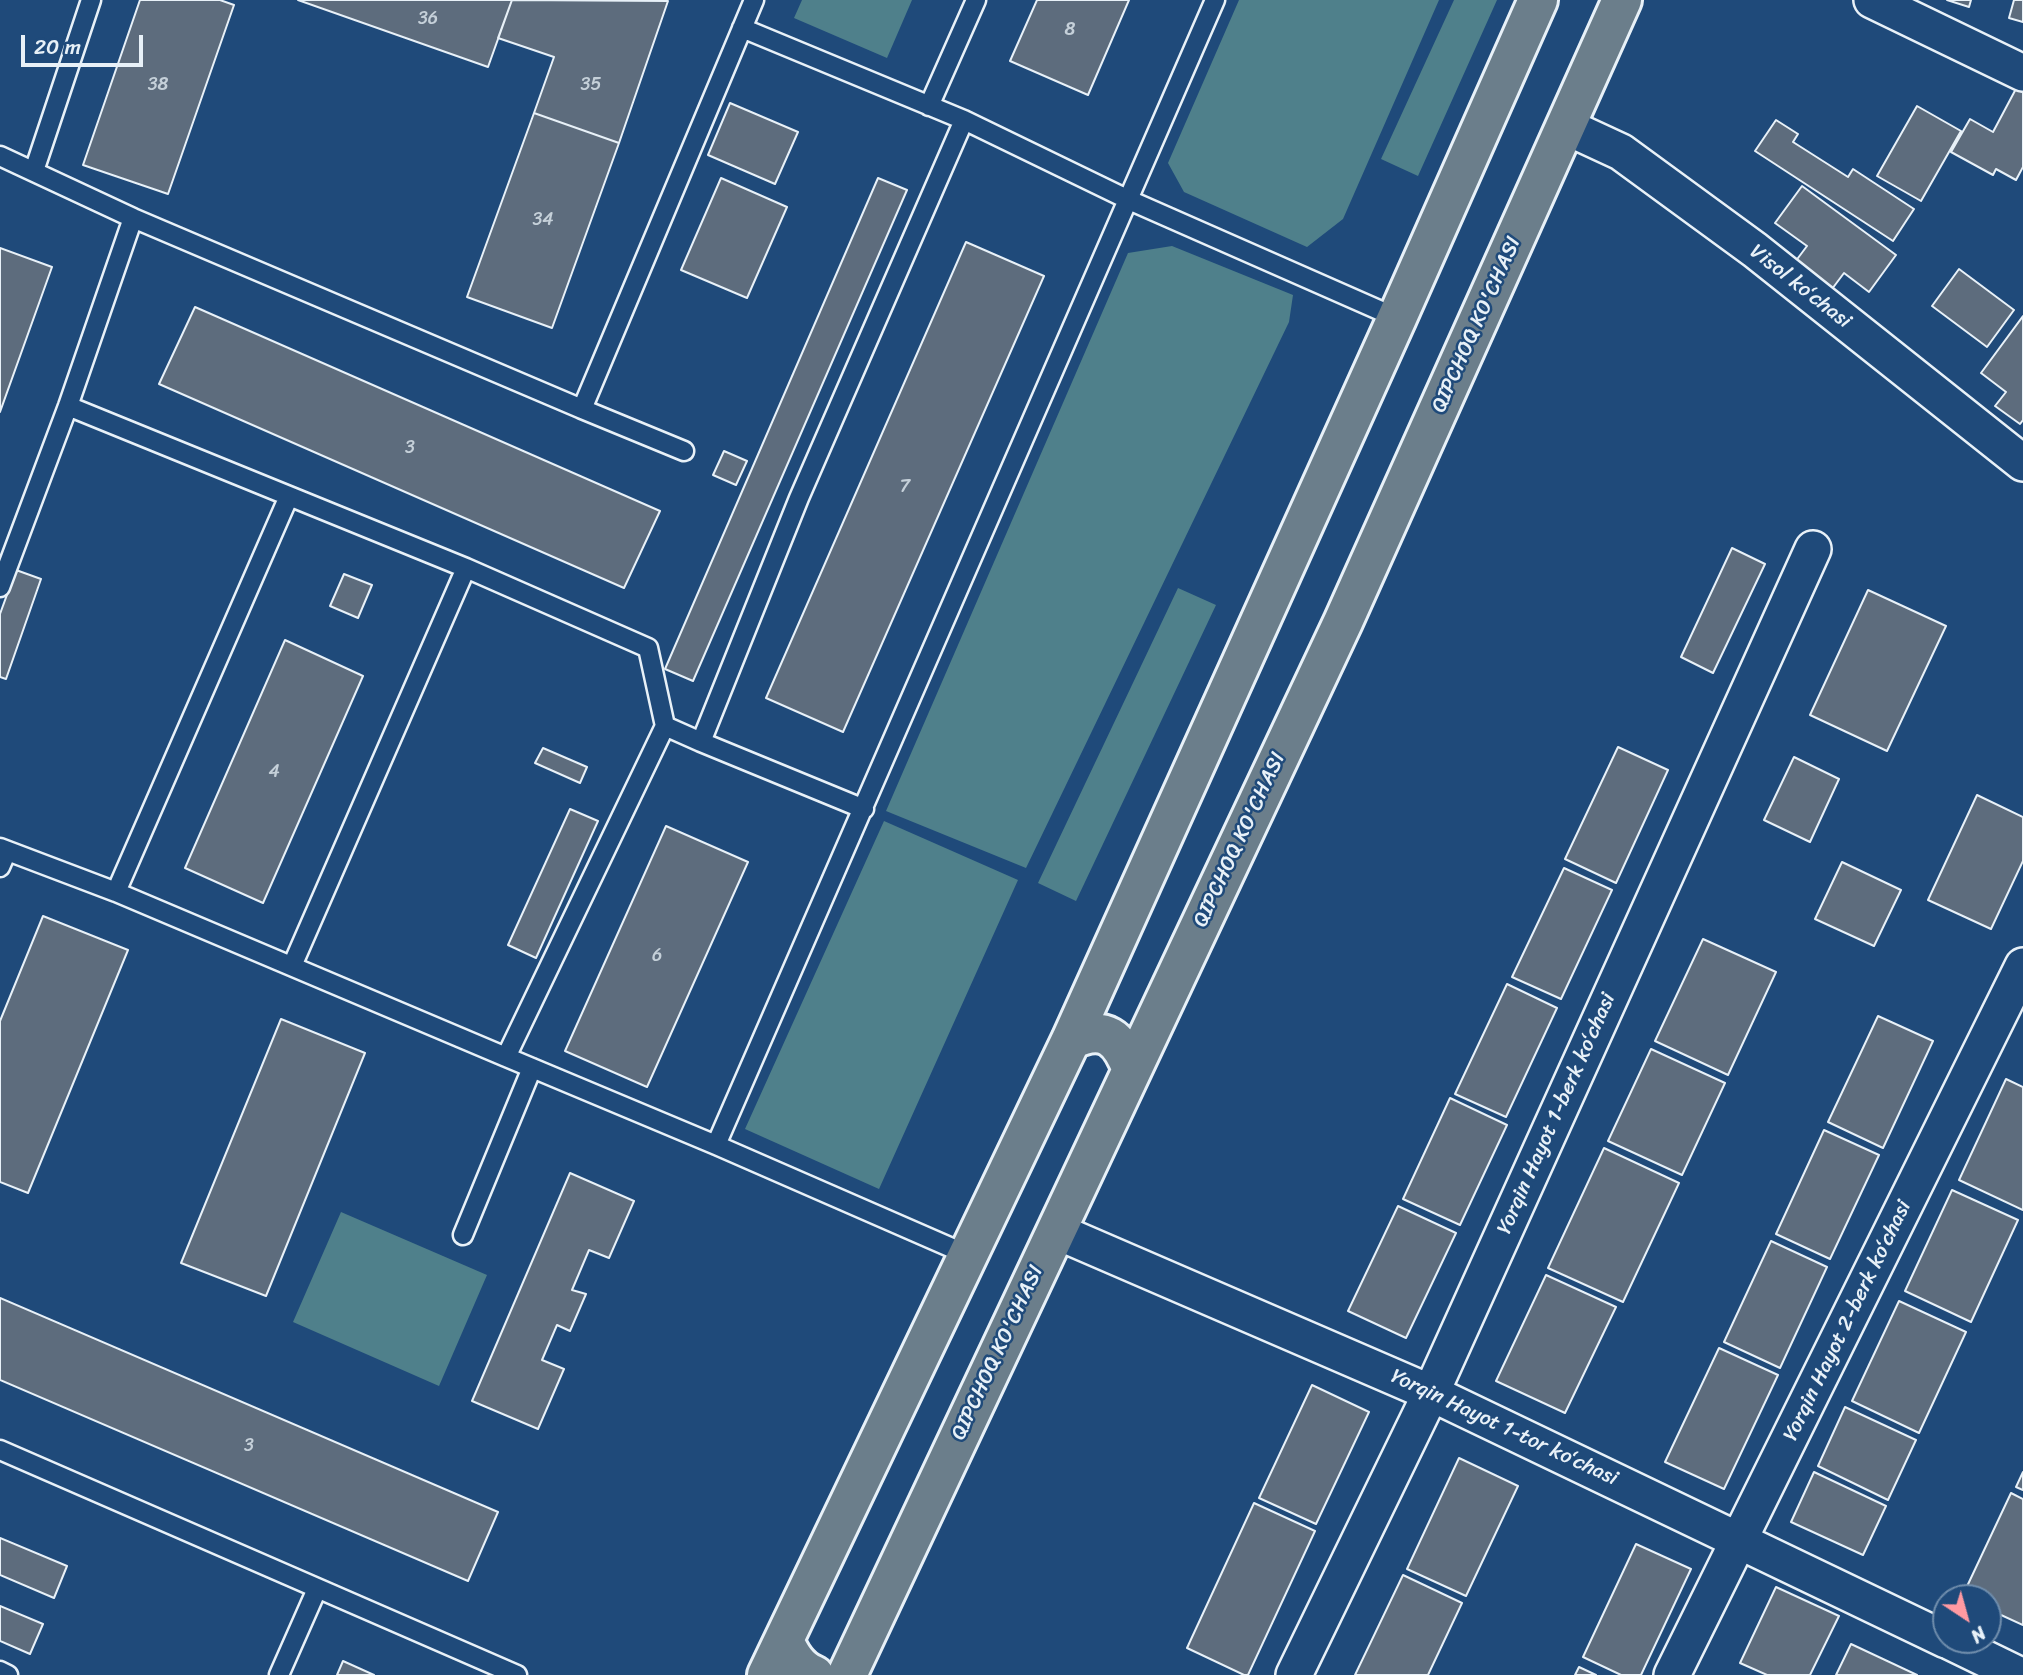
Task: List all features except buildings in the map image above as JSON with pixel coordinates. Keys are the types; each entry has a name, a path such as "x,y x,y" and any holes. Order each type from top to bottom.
{"main road":[{"path":"767,1675 1070,1040 1538,0"},
{"name":"QIPCHOQ KO'CHASI","path":"836,1673 1056,1231 1343,622 1622,0"},
{"path":"1070,1040 1082,1034 1093,1033 1112,1037 1124,1051 1132,1070"},
{"path":"784,1640 802,1668 836,1673"}],"street":[{"path":"1872,0 2023,73"},
{"name":"Visol koʻchasi","path":"1567,127 1621,152 1755,250 2023,463"},
{"name":"Yorqin Hayot 1-berk koʻchasi","path":"1294,1675 1431,1393 1813,549"},
{"name":"Yorqin Hayot 2-berk koʻchasi","path":"1672,1675 2023,966"},
{"name":"Yorqin Hayot 1-tor koʻchasi","path":"1056,1231 1431,1393 1741,1539 1932,1633"},
{"name":"Yorqin Hayot 1-tor koʻchasi","path":"1975,1654 2019,1675"}],"lane":[{"path":"34,171 91,0"},
{"path":"582,409 754,0"},
{"path":"929,106 976,0"},
{"path":"716,1145 1215,0"},
{"path":"741,28 964,120 1129,200 1397,318"},
{"path":"701,742 799,498 964,120"},
{"path":"0,156 133,218 684,451"},
{"path":"0,587 68,405 133,218"},
{"path":"68,405 466,568 648,648 665,726 506,1057"},
{"path":"116,892 289,496"},
{"path":"292,967 466,568"},
{"path":"665,726 864,809"},
{"path":"2,855 116,892 716,1145 968,1255"},
{"path":"463,1235 532,1068"},
{"path":"0,1450 517,1675"},
{"path":"279,1675 317,1589"},
{"path":"0,1671 8,1675"}],"green space":[{"path":"802,0 912,0 887,58 794,18"},
{"path":"1239,0 1439,0 1343,219 1307,247 1184,192 1168,163"},
{"path":"1454,0 1497,0 1418,176 1381,159"},
{"path":"1172,246 1293,295 1289,322 1026,868 886,811 1128,253"},
{"path":"1178,588 1216,605 1076,901 1038,883"},
{"path":"884,821 1018,880 879,1189 745,1129"},
{"path":"341,1212 487,1275 439,1386 293,1322"}]}
